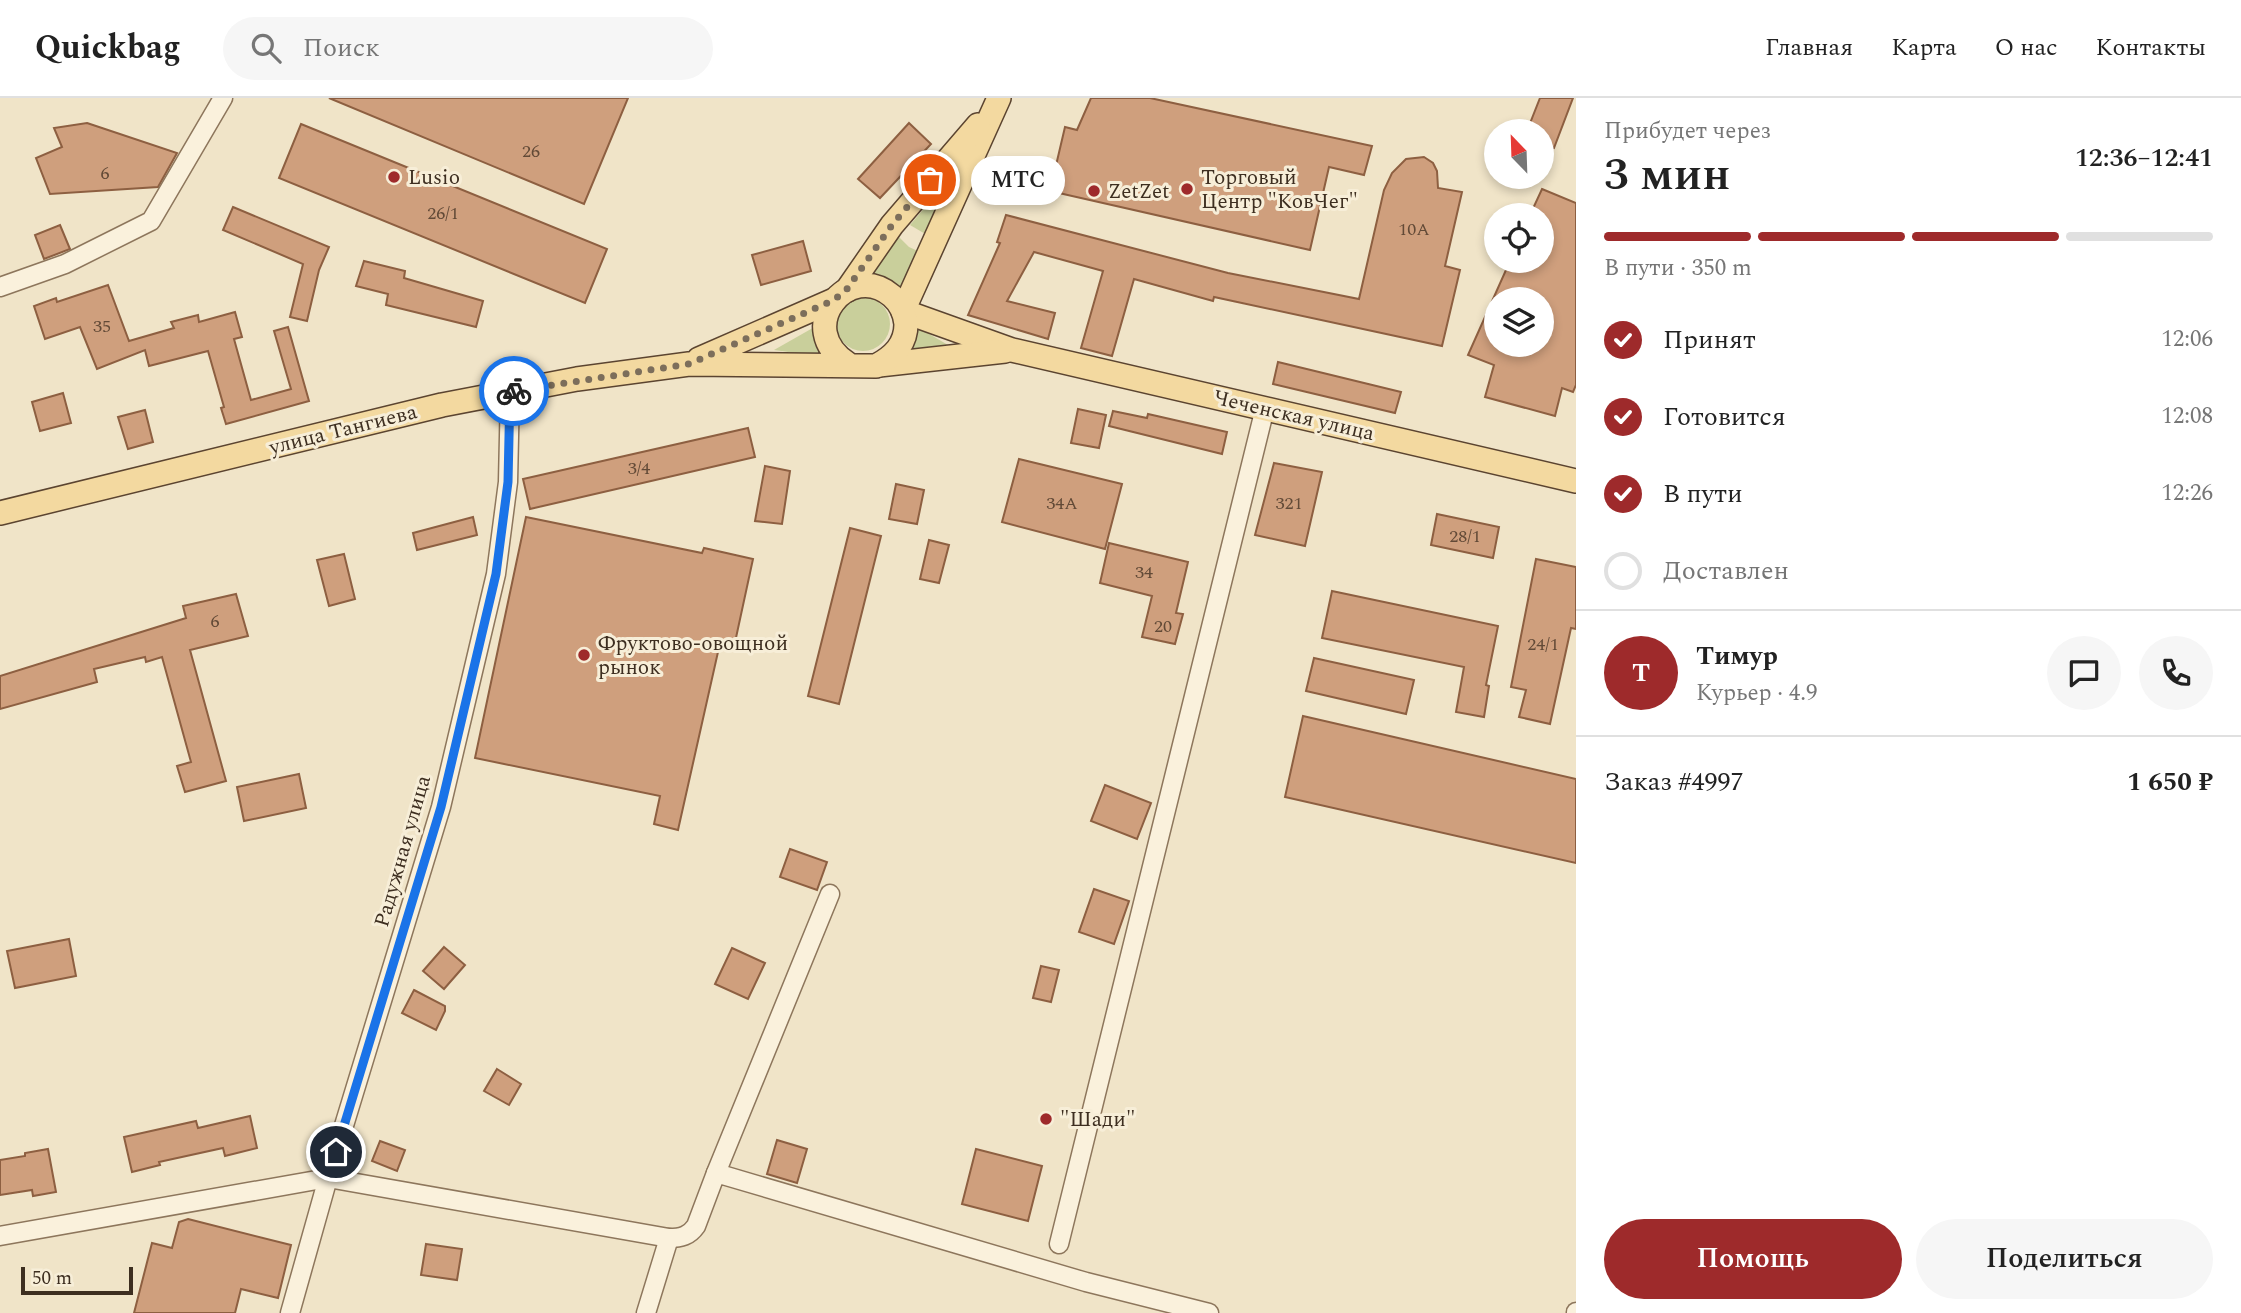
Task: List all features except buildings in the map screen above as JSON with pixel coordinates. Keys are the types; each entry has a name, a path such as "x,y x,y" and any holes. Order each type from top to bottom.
{"main road":[{"path":"848,364 830,347 825,335 827,311 892,225 998,101"},
{"path":"903,311 998,101"},
{"path":"858,286 880,288 897,301 903,311 904,338 898,350 876,366 689,364 858,286"},
{"name":"Чеченская улица","path":"903,311 1012,350 1576,481"},
{"name":"Чеченская улица","path":"876,366 1012,350"},
{"name":"улица Тангиева","path":"0,513 442,405 510,391 689,364"}],"street":[{"path":"0,287 65,264 151,221 223,98"},
{"name":"Радужная улица","path":"290,1313 328,1178 441,807 496,574 508,482 510,391"},
{"path":"1059,1244 1265,408"},
{"path":"0,1236 328,1178 680,1238 691,1233 696,1226 831,894"},
{"path":"716,1173 1086,1282 1209,1313"},
{"path":"646,1313 669,1238"}],"green space":[{"path":"966,159 927,235 910,225"},
{"path":"899,237 909,247 920,252 898,295 867,279"},
{"path":"863,297 882,305 890,324 882,343 863,351 844,343 836,324 844,305"},
{"path":"912,324 948,345 904,350"},
{"path":"818,325 815,336 825,357 774,350"}],"way so far":[{"path":"514,391 577,379 689,364 834,300 847,289 892,225 930,180"}],"place":[{"name":"Lusio","path":"394,177"},
{"name":"МТС","path":"930,180"},
{"name":"Торговый Центр \"КовЧег\"","path":"1187,189"},
{"name":"ZetZet","path":"1094,191"},
{"name":"Фруктово-овощной рынок","path":"584,655"},
{"name":"\"Шади\"","path":"1046,1119"}],"route":[{"path":"336,1152 441,807 496,574 508,482 510,391 514,391"}]}
